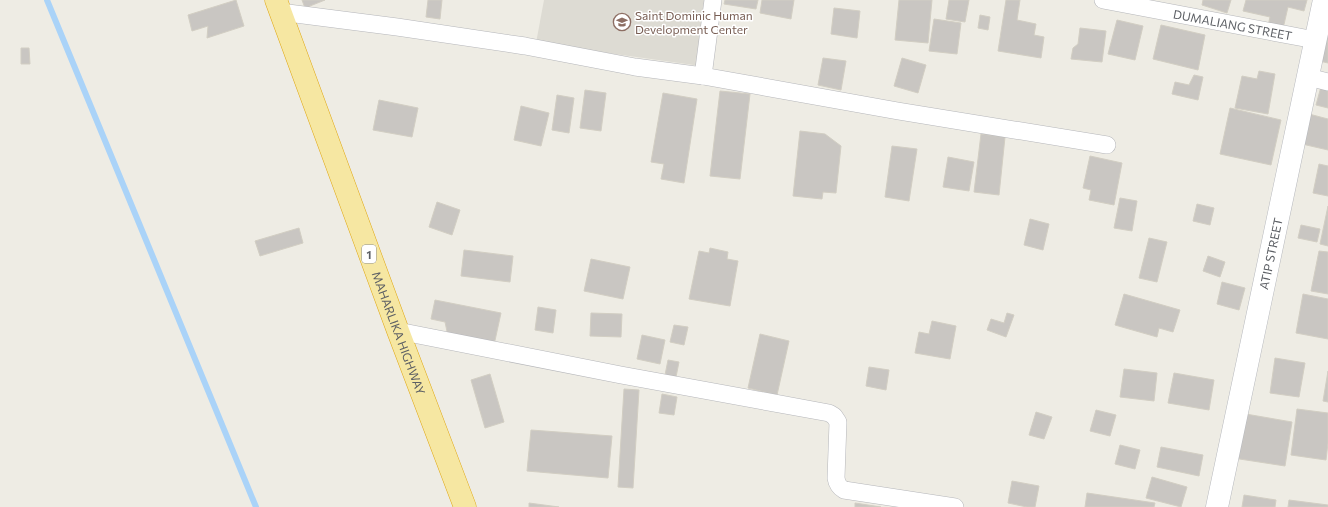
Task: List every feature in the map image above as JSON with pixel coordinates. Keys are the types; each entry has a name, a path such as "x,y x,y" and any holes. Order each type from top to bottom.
{"highway":[{"name":"MAHARLIKA HIGHWAY","path":"278,6 398,331 466,507"}],"main road":[{"name":"ATIP STREET","path":"1217,507 1318,79 1315,40 1324,0"}],"street":[{"path":"703,76 713,0"},
{"name":"DUMALIANG STREET","path":"1103,0 1315,40"},
{"path":"278,6 397,27 518,45 635,67 703,76 898,111 1107,145"},
{"path":"398,331 829,413 834,416 838,422 836,478 839,487 844,490 955,507"}],"shaded area":[{"name":"Saint Dominic Human Development Center","path":"544,0 707,0 701,66 536,43"}],"building":[{"path":"236,0 244,26 207,38 208,26 192,31 188,15"},
{"path":"302,0 325,0 305,8"},
{"path":"428,0 442,0 440,19 426,17"},
{"path":"725,0 758,0 756,9 724,4"},
{"path":"762,0 794,0 791,19 760,13"},
{"path":"899,0 932,0 928,43 895,40"},
{"path":"949,0 969,0 965,22 946,19"},
{"path":"1006,0 1020,0 1017,20 1036,24 1034,35 1044,37 1041,58 998,51"},
{"path":"1203,0 1231,0 1227,13 1202,5"},
{"path":"1246,0 1307,0 1304,11 1288,7 1282,33 1267,30 1270,17 1243,11"},
{"path":"834,8 860,11 857,38 831,34"},
{"path":"980,15 990,17 988,30 978,28"},
{"path":"934,19 961,23 957,54 929,51"},
{"path":"1117,20 1143,26 1135,60 1108,54"},
{"path":"1161,25 1205,35 1198,70 1153,59"},
{"path":"1080,28 1106,31 1102,62 1071,59 1073,48 1078,44"},
{"path":"1328,33 1328,63 1315,60"},
{"path":"21,48 29,48 30,64 21,64"},
{"path":"823,58 846,61 841,90 818,85"},
{"path":"902,58 926,65 918,93 894,86"},
{"path":"1259,71 1275,74 1268,114 1235,108 1242,76 1257,79"},
{"path":"1194,75 1203,77 1198,100 1172,94 1175,82 1189,85"},
{"path":"1322,83 1328,85 1328,108 1316,105"},
{"path":"585,90 606,93 601,131 580,128"},
{"path":"720,91 750,94 740,179 710,176"},
{"path":"663,93 697,99 684,183 661,179 664,164 651,162"},
{"path":"557,95 574,98 569,133 552,130"},
{"path":"379,100 418,108 412,137 373,130"},
{"path":"521,106 549,113 541,146 514,140"},
{"path":"1230,108 1281,120 1271,165 1220,154"},
{"path":"1309,114 1328,119 1328,150 1302,144"},
{"path":"800,131 825,134 841,146 836,193 823,192 822,199 793,196"},
{"path":"981,134 1005,137 999,195 974,192"},
{"path":"892,146 917,149 909,201 885,197"},
{"path":"1090,156 1122,163 1114,205 1089,200 1091,190 1083,188"},
{"path":"948,157 974,162 969,191 943,187"},
{"path":"1319,164 1328,166 1328,196 1313,193"},
{"path":"1120,198 1137,201 1132,231 1114,228"},
{"path":"437,202 460,210 452,235 429,227"},
{"path":"1197,204 1214,208 1210,225 1193,221"},
{"path":"1328,206 1328,246 1320,244"},
{"path":"1030,219 1049,224 1043,250 1024,245"},
{"path":"1301,225 1320,229 1317,242 1298,238"},
{"path":"299,228 303,243 260,256 255,241"},
{"path":"1149,238 1167,242 1157,282 1139,278"},
{"path":"710,248 728,252 727,259 738,261 730,306 689,299 699,251 709,253"},
{"path":"464,250 513,256 510,282 461,276"},
{"path":"1319,251 1328,252 1328,294 1311,291"},
{"path":"1208,256 1225,262 1220,277 1203,271"},
{"path":"591,259 630,267 623,299 584,291"},
{"path":"1222,282 1245,288 1239,310 1217,304"},
{"path":"1124,294 1180,310 1173,332 1159,328 1157,337 1115,325"},
{"path":"1303,294 1328,299 1328,339 1296,333"},
{"path":"435,300 501,313 494,345 448,336 445,322 431,319"},
{"path":"538,307 556,310 553,333 535,330"},
{"path":"591,313 622,314 621,337 590,336"},
{"path":"1007,313 1014,315 1006,337 987,330 991,319 1004,323"},
{"path":"932,321 956,326 950,359 915,353 919,332 929,334"},
{"path":"674,325 688,327 684,345 670,342"},
{"path":"760,334 789,341 777,395 748,388"},
{"path":"642,335 665,340 660,364 637,359"},
{"path":"1275,358 1305,363 1299,397 1270,393"},
{"path":"668,360 679,362 676,377 665,375"},
{"path":"869,367 889,370 886,390 866,386"},
{"path":"1124,369 1157,373 1154,401 1120,397"},
{"path":"1328,371 1328,402 1323,401"},
{"path":"1174,373 1214,380 1209,410 1168,403"},
{"path":"490,374 504,422 485,428 471,380"},
{"path":"624,389 639,390 633,488 618,487"},
{"path":"662,394 677,397 674,415 659,413"},
{"path":"1297,409 1328,413 1328,443 1326,460 1291,455"},
{"path":"1096,410 1116,415 1110,436 1090,431"},
{"path":"1036,412 1052,417 1044,439 1029,435"},
{"path":"1240,413 1292,422 1285,466 1233,458"},
{"path":"531,430 612,436 608,478 527,471"},
{"path":"1120,445 1140,450 1135,469 1115,464"},
{"path":"1161,447 1203,455 1199,476 1157,467"},
{"path":"1152,477 1187,487 1181,507 1146,498"},
{"path":"1012,481 1039,486 1035,507 1008,503"},
{"path":"1087,493 1155,503 1154,507 1085,507"},
{"path":"1244,495 1276,500 1275,507 1242,507"},
{"path":"1289,500 1328,505 1328,507 1288,507"},
{"path":"529,503 559,507 529,507"},
{"path":"855,503 881,507 855,507"}],"waterway":[{"path":"47,0 256,507"}],"place":[{"name":"Saint Dominic Human Development Center","path":"622,22"}]}
